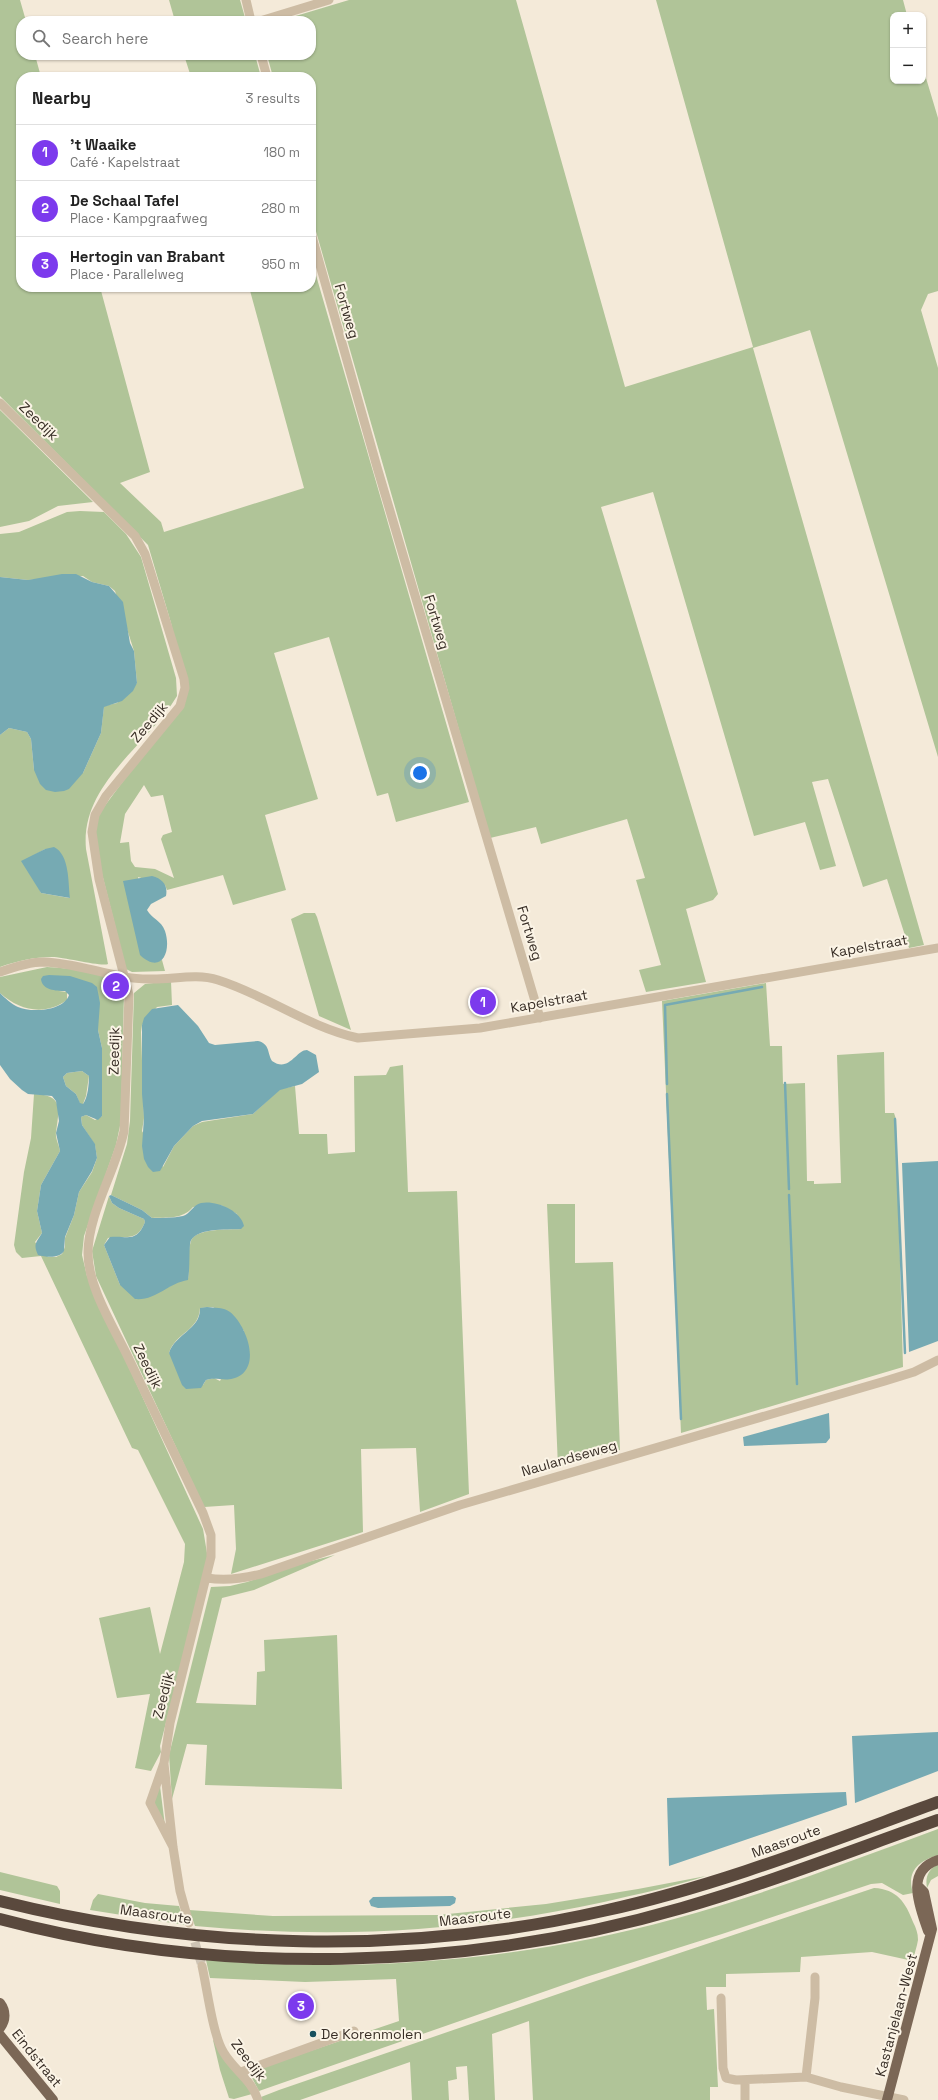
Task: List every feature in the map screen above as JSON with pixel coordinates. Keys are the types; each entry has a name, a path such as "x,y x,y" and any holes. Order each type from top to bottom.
{"highway":[{"name":"Maasroute","path":"0,1901 33,1909 129,1927 222,1938 359,1942 465,1934 573,1917 671,1894 735,1875 938,1802"},
{"path":"0,1919 82,1938 138,1947 221,1955 296,1959 358,1958 473,1950 578,1933 682,1908 740,1890 938,1820"}],"main road":[{"name":"Kastanjelaan-West","path":"888,2098 930,1938 916,1894 919,1886 919,1873 926,1865 938,1860"},
{"path":"0,2003 4,2014 4,2019 0,2028"},
{"name":"Eindstraat","path":"0,2035 53,2100"}],"street":[{"path":"246,0 250,16"},
{"path":"276,16 329,0"},
{"path":"262,60 266,72"},
{"name":"Fortweg","path":"316,251 377,468 540,1018"},
{"name":"Zeedijk","path":"0,402 135,536 145,554 184,679 185,688 180,706 106,796 96,814 92,832 99,879 129,994 124,1131 120,1151 92,1225 88,1252 92,1278 107,1314 207,1522 212,1546 207,1578 170,1723 164,1763 150,1803 173,1846"},
{"name":"Kapelstraat","path":"0,972 30,963 45,962 67,964 126,978 150,980 203,978 217,979 246,990 339,1034 358,1038 457,1030 540,1018 938,948"},
{"name":"Naulandseweg","path":"207,1578 242,1580 460,1505 885,1381 914,1372 938,1360"},
{"name":"Zeedijk","path":"164,1763 173,1846 180,1891 189,1923"},
{"name":"Zeedijk","path":"202,1966 217,2037 224,2053 255,2091 258,2100"},
{"path":"806,2077 815,1998 815,1977"},
{"path":"721,1998 723,2068 726,2078 745,2080 806,2077 888,2098 904,2100"},
{"path":"241,2072 354,2031"},
{"path":"745,2080 745,2100"}],"green space":[{"path":"0,0 20,0 25,16 16,16 16,60 36,60 40,72 16,72 16,292 101,292 150,472 120,483 161,522 164,532 304,488 250,292 316,292 316,275 469,802 396,822 388,793 377,796 329,637 274,653 318,799 265,815 286,890 233,905 223,875 167,890 165,885 138,877 152,962 162,960 165,971 132,972 126,969 96,850 95,832 98,815 187,695 171,623 148,545 0,396","holes":["144,785 151,797 163,795 172,832 163,835 161,839 174,878 155,869 135,867 131,861 129,842 120,843 125,814"]},
{"path":"169,0 240,0 245,16 174,16"},
{"path":"349,0 516,0 625,387 753,347 656,0 903,0 906,12 890,12 890,84 926,84 926,78 938,118 938,291 928,294 921,310 938,368 938,757 810,330 753,348 924,945 909,948 887,879 863,887 828,779 812,782 836,866 820,870 805,822 754,836 653,492 601,507 718,894 713,900 686,909 706,982 646,992 639,970 661,965 636,880 645,878 627,819 541,844 536,827 490,838 316,231 316,72 272,72 268,60 316,60 316,16 296,16"},
{"path":"186,60 256,60 260,72 189,72"},
{"path":"0,410 93,502 58,506 29,521 0,527"},
{"path":"67,512 104,512 126,534 141,557 176,678 177,696 164,714 104,785 93,805 87,826 86,849 108,964 104,965 58,957 45,957 0,967 0,735 9,728 27,732 31,739 34,770 83,773 101,733 104,706 117,703 137,683 134,651 115,591 109,586 92,582 83,576 28,580 0,577 0,534 19,532","holes":["45,849 70,898 41,893 26,860"]},
{"path":"304,913 315,913 317,917 351,1030 319,1016 291,919"},
{"path":"47,967 78,970 102,976 112,980 124,993 121,1121 116,1145 84,1236 82,1255 87,1276 203,1529 208,1559 160,1746 161,1752 151,1771 135,1768 150,1694 117,1698 99,1618 150,1607 160,1654 184,1562 185,1544 138,1450 132,1448 41,1256 22,1258 16,1252 14,1245 24,1172 31,1138 34,1094 51,1097 55,1100 58,1110 56,1134 60,1151 41,1185 37,1211 42,1233 35,1242 48,1257 56,1257 62,1254 65,1247 65,1238 74,1215 79,1192 92,1172 97,1158 95,1145 82,1125 81,1117 86,1115 95,1120 102,1116 102,1048 98,1030 97,987 59,991 67,992 67,1000 59,1005 41,1010 16,1004 0,993 0,977"},
{"path":"171,981 172,1005 157,1007 142,1025 141,1032 144,1118 142,1131 163,1167 174,1146 193,1126 202,1122 253,1114 280,1089 295,1086 299,1134 327,1134 328,1154 355,1152 354,1076 386,1075 390,1067 403,1065 408,1192 457,1191 469,1494 420,1512 416,1448 361,1449 363,1532 231,1574 236,1549 234,1505 204,1507 96,1276 92,1251 109,1196 112,1203 119,1208 144,1219 145,1222 142,1229 134,1236 108,1238 104,1245 120,1285 169,1287 178,1281 188,1279 189,1250 191,1241 194,1237 213,1230 241,1229 237,1214 221,1205 193,1207 189,1211 179,1216 169,1218 152,1218 142,1210 111,1195 127,1144 130,1121 134,993 145,984","holes":["213,1307 240,1326 244,1331 220,1381 214,1378 206,1380 203,1385 169,1353 176,1341 196,1322 199,1316 200,1308"]},
{"path":"766,983 770,1046 782,1046 783,1084 805,1083 807,1181 814,1181 814,1184 841,1183 837,1055 884,1052 885,1113 894,1113 896,1119 903,1367 681,1433 662,1001"},
{"path":"82,1071 89,1076 86,1096 83,1104 80,1104 76,1094 66,1086 63,1077 67,1073"},
{"path":"547,1204 575,1204 575,1263 613,1262 620,1450 558,1467"},
{"path":"335,1555 254,1590 222,1598 196,1703 256,1705 257,1672 265,1671 264,1640 337,1635 342,1789 205,1785 207,1745 187,1744 172,1799 169,1755 211,1587 230,1586 247,1582 307,1562"},
{"path":"159,1778 165,1826 154,1805"},
{"path":"938,1829 938,1855 925,1860 916,1868 911,1879 913,1893 903,1895 882,1883 871,1884 722,1934 586,1977 259,2091 252,2078 254,2070 399,2021 396,1979 305,1982 210,1978 206,1960 265,1964 383,1964 501,1954 559,1945 617,1933 707,1910 807,1877"},
{"path":"938,1864 938,1876 931,1880 927,1888 926,1880 928,1874"},
{"path":"0,1872 57,1886 60,1891 60,1904 0,1890"},
{"path":"706,1876 680,1884 604,1902 552,1912 451,1926 400,1930 299,1932 195,1926 189,1910 273,1916 438,1915 546,1904"},
{"path":"874,1888 889,1891 895,1894 904,1903 916,1928 918,1937 918,1943 913,1961 872,1952 801,1957 800,1972 726,1974 726,1987 706,1987 707,2010 714,2009 718,2087 710,2087 710,2100 533,2100 529,2021 492,2034 495,2100 469,2100 467,2066 456,2067 457,2079 448,2081 449,2100 412,2100 410,2062 300,2100 262,2100 261,2097 279,2090 587,1984"},
{"path":"98,1894 145,1903 179,1906 185,1925 90,1910 93,1900"},
{"path":"213,2040 252,2094 234,2099 229,2098 220,2070"}],"water":[{"path":"62,574 76,574 92,582 109,586 123,602 130,643 134,651 137,683 133,691 122,701 104,707 101,733 83,773 69,789 55,792 46,790 40,784 34,770 31,739 27,732 9,728 0,735 0,577 28,580"},
{"path":"54,847 63,856 66,863 70,898 41,893 21,861 45,849"},
{"path":"152,876 162,881 166,889 166,896 151,904 147,910 163,927 167,939 166,953 159,962 154,963 147,961 140,955 123,881"},
{"path":"43,976 70,976 92,983 97,987 100,1003 98,1030 102,1048 102,1116 98,1120 86,1115 81,1117 82,1125 95,1144 97,1158 92,1171 79,1192 74,1215 65,1237 64,1251 62,1254 52,1257 38,1255 35,1246 42,1233 37,1211 41,1185 60,1151 56,1133 59,1121 56,1101 52,1096 28,1094 10,1079 0,1065 0,993 15,1006 31,1010 54,1007 66,1000 69,995 65,991 54,990 44,986 41,979","holes":["82,1071 89,1076 87,1094 83,1104 80,1103 76,1094 66,1086 63,1077 67,1073"]},
{"path":"178,1005 198,1026 209,1043 215,1045 258,1041 262,1042 265,1044 272,1061 278,1064 288,1063 299,1053 307,1050 316,1055 319,1072 302,1084 280,1090 253,1114 202,1121 193,1126 174,1146 160,1171 153,1172 148,1167 144,1159 142,1146 144,1118 142,1094 142,1025 144,1018 152,1009"},
{"path":"938,1161 938,1341 909,1352 902,1163"},
{"path":"111,1195 142,1210 152,1218 171,1218 183,1216 198,1204 207,1202 213,1203 227,1207 233,1211 242,1220 244,1226 241,1229 211,1230 197,1235 192,1239 190,1244 188,1280 174,1285 156,1295 142,1299 135,1299 120,1285 104,1245 110,1237 134,1236 142,1229 145,1222 144,1219 119,1208 112,1203 109,1196"},
{"path":"207,1307 225,1309 236,1318 241,1325 250,1352 247,1369 236,1378 210,1379 206,1380 201,1388 186,1389 182,1385 169,1353 172,1346 196,1321 200,1308"},
{"path":"829,1413 830,1438 826,1443 744,1446 743,1437"},
{"path":"938,1732 938,1771 855,1803 852,1736"},
{"path":"846,1792 847,1805 669,1866 667,1798"},
{"path":"453,1896 456,1898 455,1903 450,1906 378,1908 371,1906 369,1901 373,1897"}],"waterway":[{"path":"667,1084 665,1005 762,987"},
{"path":"785,1083 789,1189"},
{"path":"667,1094 681,1419"},
{"path":"895,1119 905,1353"},
{"path":"789,1195 797,1384"}],"tunnel":[{"path":"191,1929 202,1966"}],"place":[{"name":"De Schaal Tafel","path":"116,986"},
{"name":"'t Waaike","path":"483,1002"},
{"name":"Hertogin van Brabant","path":"301,2006"},
{"name":"De Korenmolen","path":"313,2034"}]}
